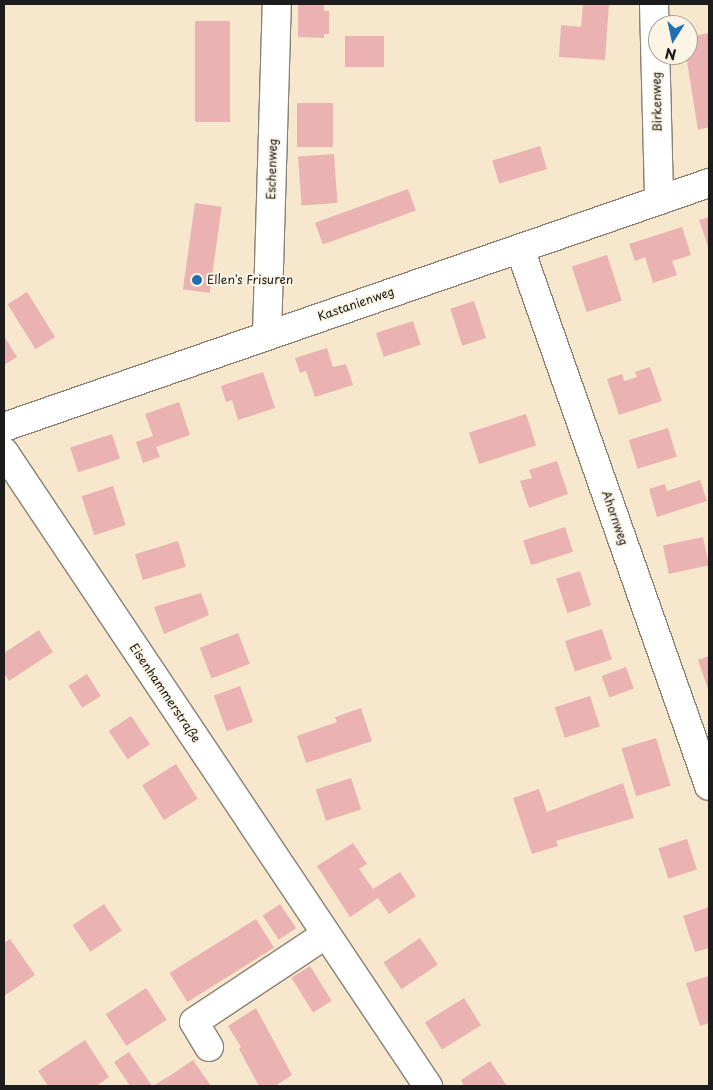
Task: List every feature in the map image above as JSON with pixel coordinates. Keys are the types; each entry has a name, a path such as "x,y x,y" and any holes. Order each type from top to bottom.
{"street":[{"name":"Eschenweg","path":"267,334 277,4"},
{"name":"Birkenweg","path":"654,4 659,200"},
{"name":"Kastanienweg","path":"4,427 267,334 520,250 709,183"},
{"name":"Ahornweg","path":"520,250 709,786"},
{"name":"Eisenhammerstraße","path":"4,452 428,1086"},
{"path":"209,1047 194,1022 325,934"}],"building":[{"path":"298,4 324,4 324,11 329,11 329,34 324,34 324,38 298,37"},
{"path":"583,4 609,4 605,60 559,57 561,25 581,27"},
{"path":"195,21 230,21 230,122 195,122"},
{"path":"709,33 709,127 698,130 688,65 698,65 698,35"},
{"path":"345,36 384,36 384,67 345,67"},
{"path":"297,103 333,103 333,147 297,147"},
{"path":"540,146 547,169 499,184 492,161"},
{"path":"334,154 337,203 302,205 298,157"},
{"path":"408,189 416,211 323,244 315,223"},
{"path":"195,203 222,207 210,293 183,289"},
{"path":"709,217 709,249 699,220"},
{"path":"682,227 691,255 672,261 677,275 653,283 645,257 635,261 629,244"},
{"path":"607,255 622,301 587,312 572,266"},
{"path":"27,292 55,337 36,349 7,304"},
{"path":"474,301 486,338 462,346 450,309"},
{"path":"413,321 421,345 384,357 376,333"},
{"path":"4,336 17,357 4,365"},
{"path":"327,348 333,367 346,364 353,385 315,397 306,371 300,373 295,358"},
{"path":"650,367 662,401 619,415 607,379 622,374 624,381 637,377 635,372"},
{"path":"263,372 275,408 238,420 232,400 226,402 221,386"},
{"path":"179,402 190,435 156,447 160,457 143,463 136,442 153,436 145,414"},
{"path":"526,414 536,445 479,464 469,433"},
{"path":"668,428 677,457 638,469 629,440"},
{"path":"112,434 120,459 78,472 70,448"},
{"path":"557,461 568,494 529,508 520,481 532,478 529,470"},
{"path":"700,480 707,501 657,517 649,489 665,484 667,491"},
{"path":"113,486 126,525 94,535 82,496"},
{"path":"565,527 573,552 531,565 523,541"},
{"path":"703,537 709,565 669,574 663,546"},
{"path":"178,541 186,567 143,580 135,554"},
{"path":"580,571 591,605 567,613 556,579"},
{"path":"201,593 209,615 164,634 154,607"},
{"path":"602,629 612,659 575,671 565,641"},
{"path":"39,630 53,652 9,681 4,673 4,653"},
{"path":"238,633 250,664 212,679 200,648"},
{"path":"709,656 709,692 698,660"},
{"path":"626,667 634,689 609,698 602,676"},
{"path":"87,674 101,696 82,708 68,686"},
{"path":"240,686 253,722 227,731 214,696"},
{"path":"590,696 600,726 565,738 555,707"},
{"path":"361,708 372,741 306,763 297,736 337,722 335,717"},
{"path":"131,716 150,744 128,759 109,731"},
{"path":"656,738 671,786 636,796 622,749"},
{"path":"176,764 198,799 164,820 142,785"},
{"path":"351,778 361,809 326,821 316,789"},
{"path":"623,783 634,818 556,841 558,846 532,854 513,798 539,789 547,812"},
{"path":"687,839 697,869 668,879 658,848"},
{"path":"353,843 367,864 359,869 373,889 400,872 416,896 389,914 378,898 350,917 317,866"},
{"path":"104,904 122,931 90,952 72,925"},
{"path":"280,904 296,928 279,940 263,916"},
{"path":"709,907 709,948 695,952 683,916"},
{"path":"256,919 274,948 188,1002 169,973"},
{"path":"420,938 438,965 401,989 384,963"},
{"path":"10,939 35,975 4,996 4,943"},
{"path":"310,966 332,1001 313,1012 291,978"},
{"path":"709,976 709,1023 700,1026 686,983"},
{"path":"146,988 167,1020 126,1046 106,1014"},
{"path":"464,998 481,1025 442,1050 425,1022"},
{"path":"256,1008 292,1075 275,1086 259,1086 239,1049 241,1047 228,1026"},
{"path":"85,1040 109,1077 96,1086 48,1086 38,1071"},
{"path":"129,1052 152,1086 130,1086 114,1062"},
{"path":"193,1060 211,1086 153,1086 174,1073"},
{"path":"490,1061 507,1086 464,1086 461,1080"}],"place":[{"name":"Ellen's Frisuren","path":"197,280"}]}
